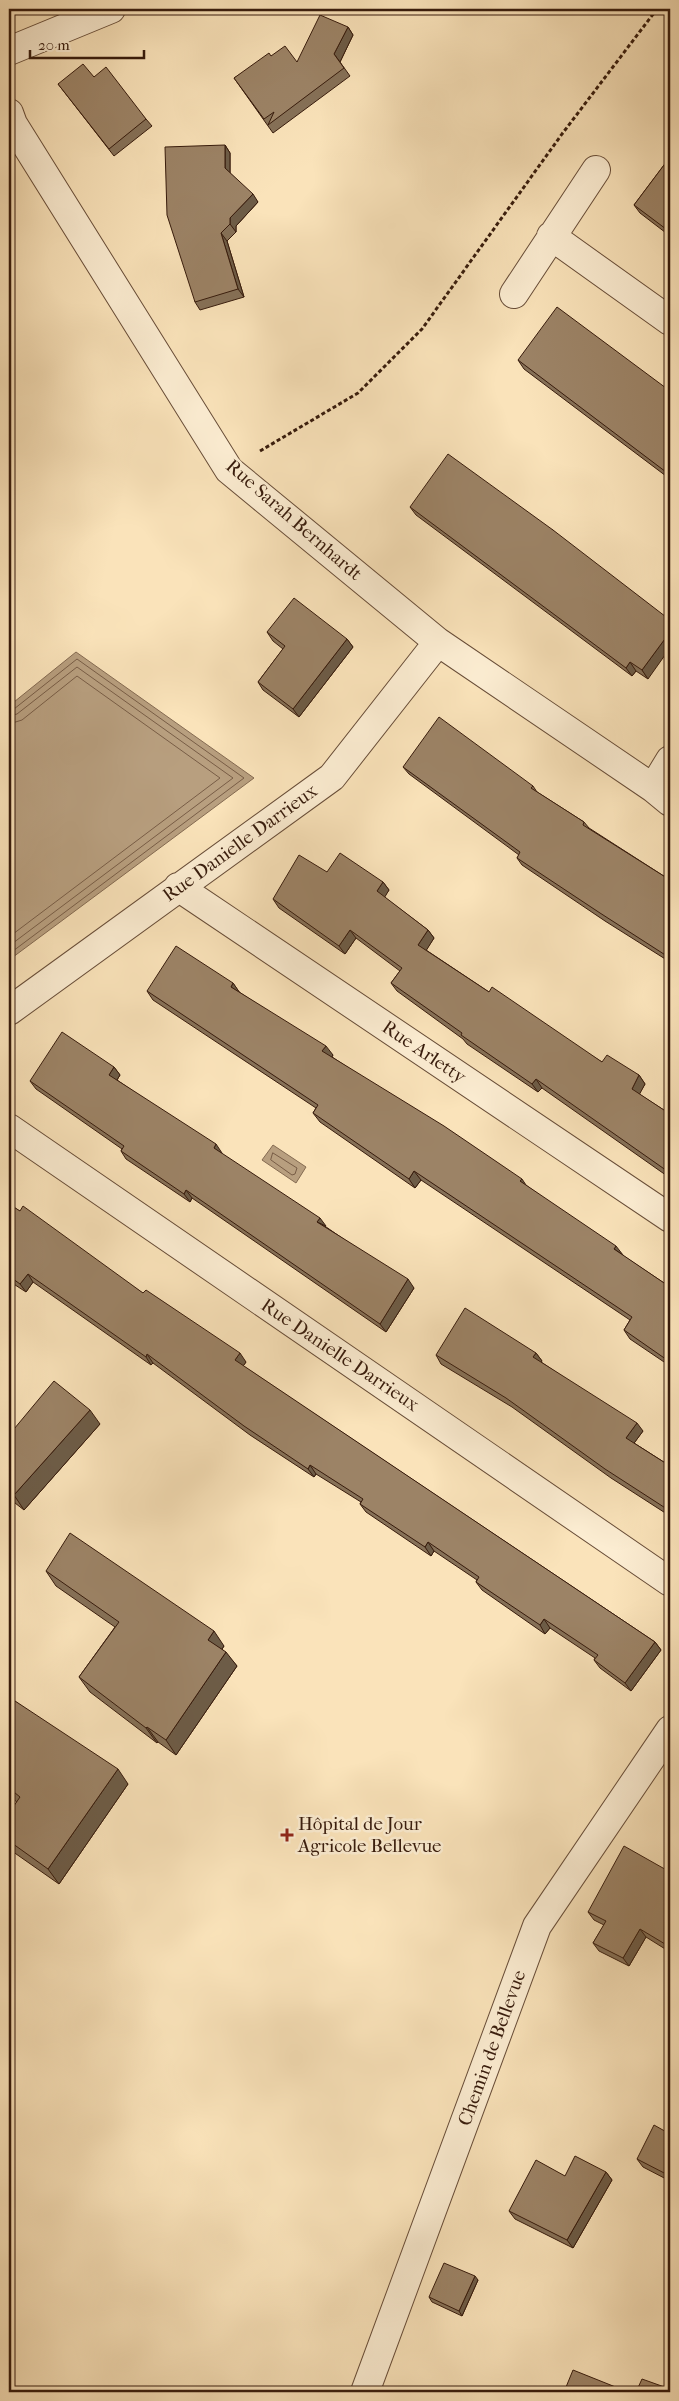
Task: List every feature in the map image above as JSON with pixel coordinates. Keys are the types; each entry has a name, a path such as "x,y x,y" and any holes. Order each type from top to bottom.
{"street":[{"path":"9,51 111,9"},
{"name":"Rue Sarah Bernhardt","path":"9,113 13,124 229,470 438,642 661,795"},
{"path":"514,294 596,170"},
{"path":"551,236 670,321"},
{"name":"Rue Danielle Darrieux","path":"9,1011 332,777 438,642"},
{"path":"661,795 670,760"},
{"name":"Rue Arletty","path":"178,887 670,1218"},
{"name":"Rue Danielle Darrieux","path":"9,1128 670,1582"},
{"name":"Chemin de Bellevue","path":"365,2392 537,1926 670,1730"}],"path":[{"path":"229,470 358,393 422,329 562,134 657,9"}],"water":[{"path":"76,652 254,778 9,960 9,706"},
{"path":"273,1145 306,1167 296,1183 262,1160"}],"building":[{"path":"320,15 348,27 334,54 344,68 268,125 274,112 264,119 234,78 269,53 271,56 285,46 297,62"},
{"path":"83,64 94,77 106,67 146,119 109,149 58,84"},
{"path":"225,145 225,168 253,194 230,218 230,224 221,233 238,289 195,302 167,215 165,147"},
{"path":"670,157 670,232 634,205"},
{"path":"557,307 670,391 670,475 518,360"},
{"path":"448,454 553,530 670,620 670,632 642,670 630,662 626,668 410,507"},
{"path":"294,598 347,639 293,709 258,682 285,646 267,632"},
{"path":"439,717 533,786 531,788 584,822 583,825 670,880 670,958 517,858 520,852 403,767"},
{"path":"340,853 383,882 377,891 428,930 418,945 489,992 492,987 602,1062 607,1055 639,1075 632,1089 670,1114 670,1173 536,1079 532,1084 461,1035 462,1033 391,983 402,968 350,930 339,946 273,899 299,855 327,872"},
{"path":"176,946 233,983 231,987 326,1046 322,1051 444,1126 522,1179 520,1181 616,1246 614,1249 670,1287 670,1362 624,1330 632,1317 414,1171 409,1179 313,1113 318,1105 147,991"},
{"path":"62,1032 114,1067 109,1075 216,1144 214,1148 320,1218 317,1222 408,1279 380,1324 186,1190 184,1194 121,1151 124,1146 30,1081"},
{"path":"9,1204 20,1211 23,1206 143,1293 146,1290 240,1353 235,1360 655,1642 625,1683 594,1660 598,1655 544,1619 540,1625 476,1582 479,1577 428,1542 425,1547 360,1504 363,1499 310,1465 308,1469 244,1426 147,1354 146,1357 28,1274 20,1284 9,1276"},
{"path":"465,1308 536,1353 533,1357 637,1423 626,1438 670,1466 670,1511 605,1469 506,1398 436,1355"},
{"path":"54,1381 90,1410 14,1495 9,1492 9,1435"},
{"path":"70,1533 214,1631 208,1640 226,1652 166,1740 146,1728 79,1677 119,1622 46,1571"},
{"path":"9,1697 118,1769 48,1869 9,1841 9,1813 20,1797 9,1788"},
{"path":"624,1846 670,1872 670,1947 640,1929 623,1958 593,1943 606,1921 588,1912"},
{"path":"654,2125 670,2134 670,2176 637,2159"},
{"path":"575,2156 606,2172 567,2240 509,2211 536,2160 565,2176"},
{"path":"444,2263 475,2276 459,2311 429,2297"},
{"path":"573,2370 628,2392 564,2392"},
{"path":"642,2379 670,2389 670,2392 636,2392"}],"place":[{"name":"Hôpital de Jour Agricole Bellevue","path":"287,1835"}]}
